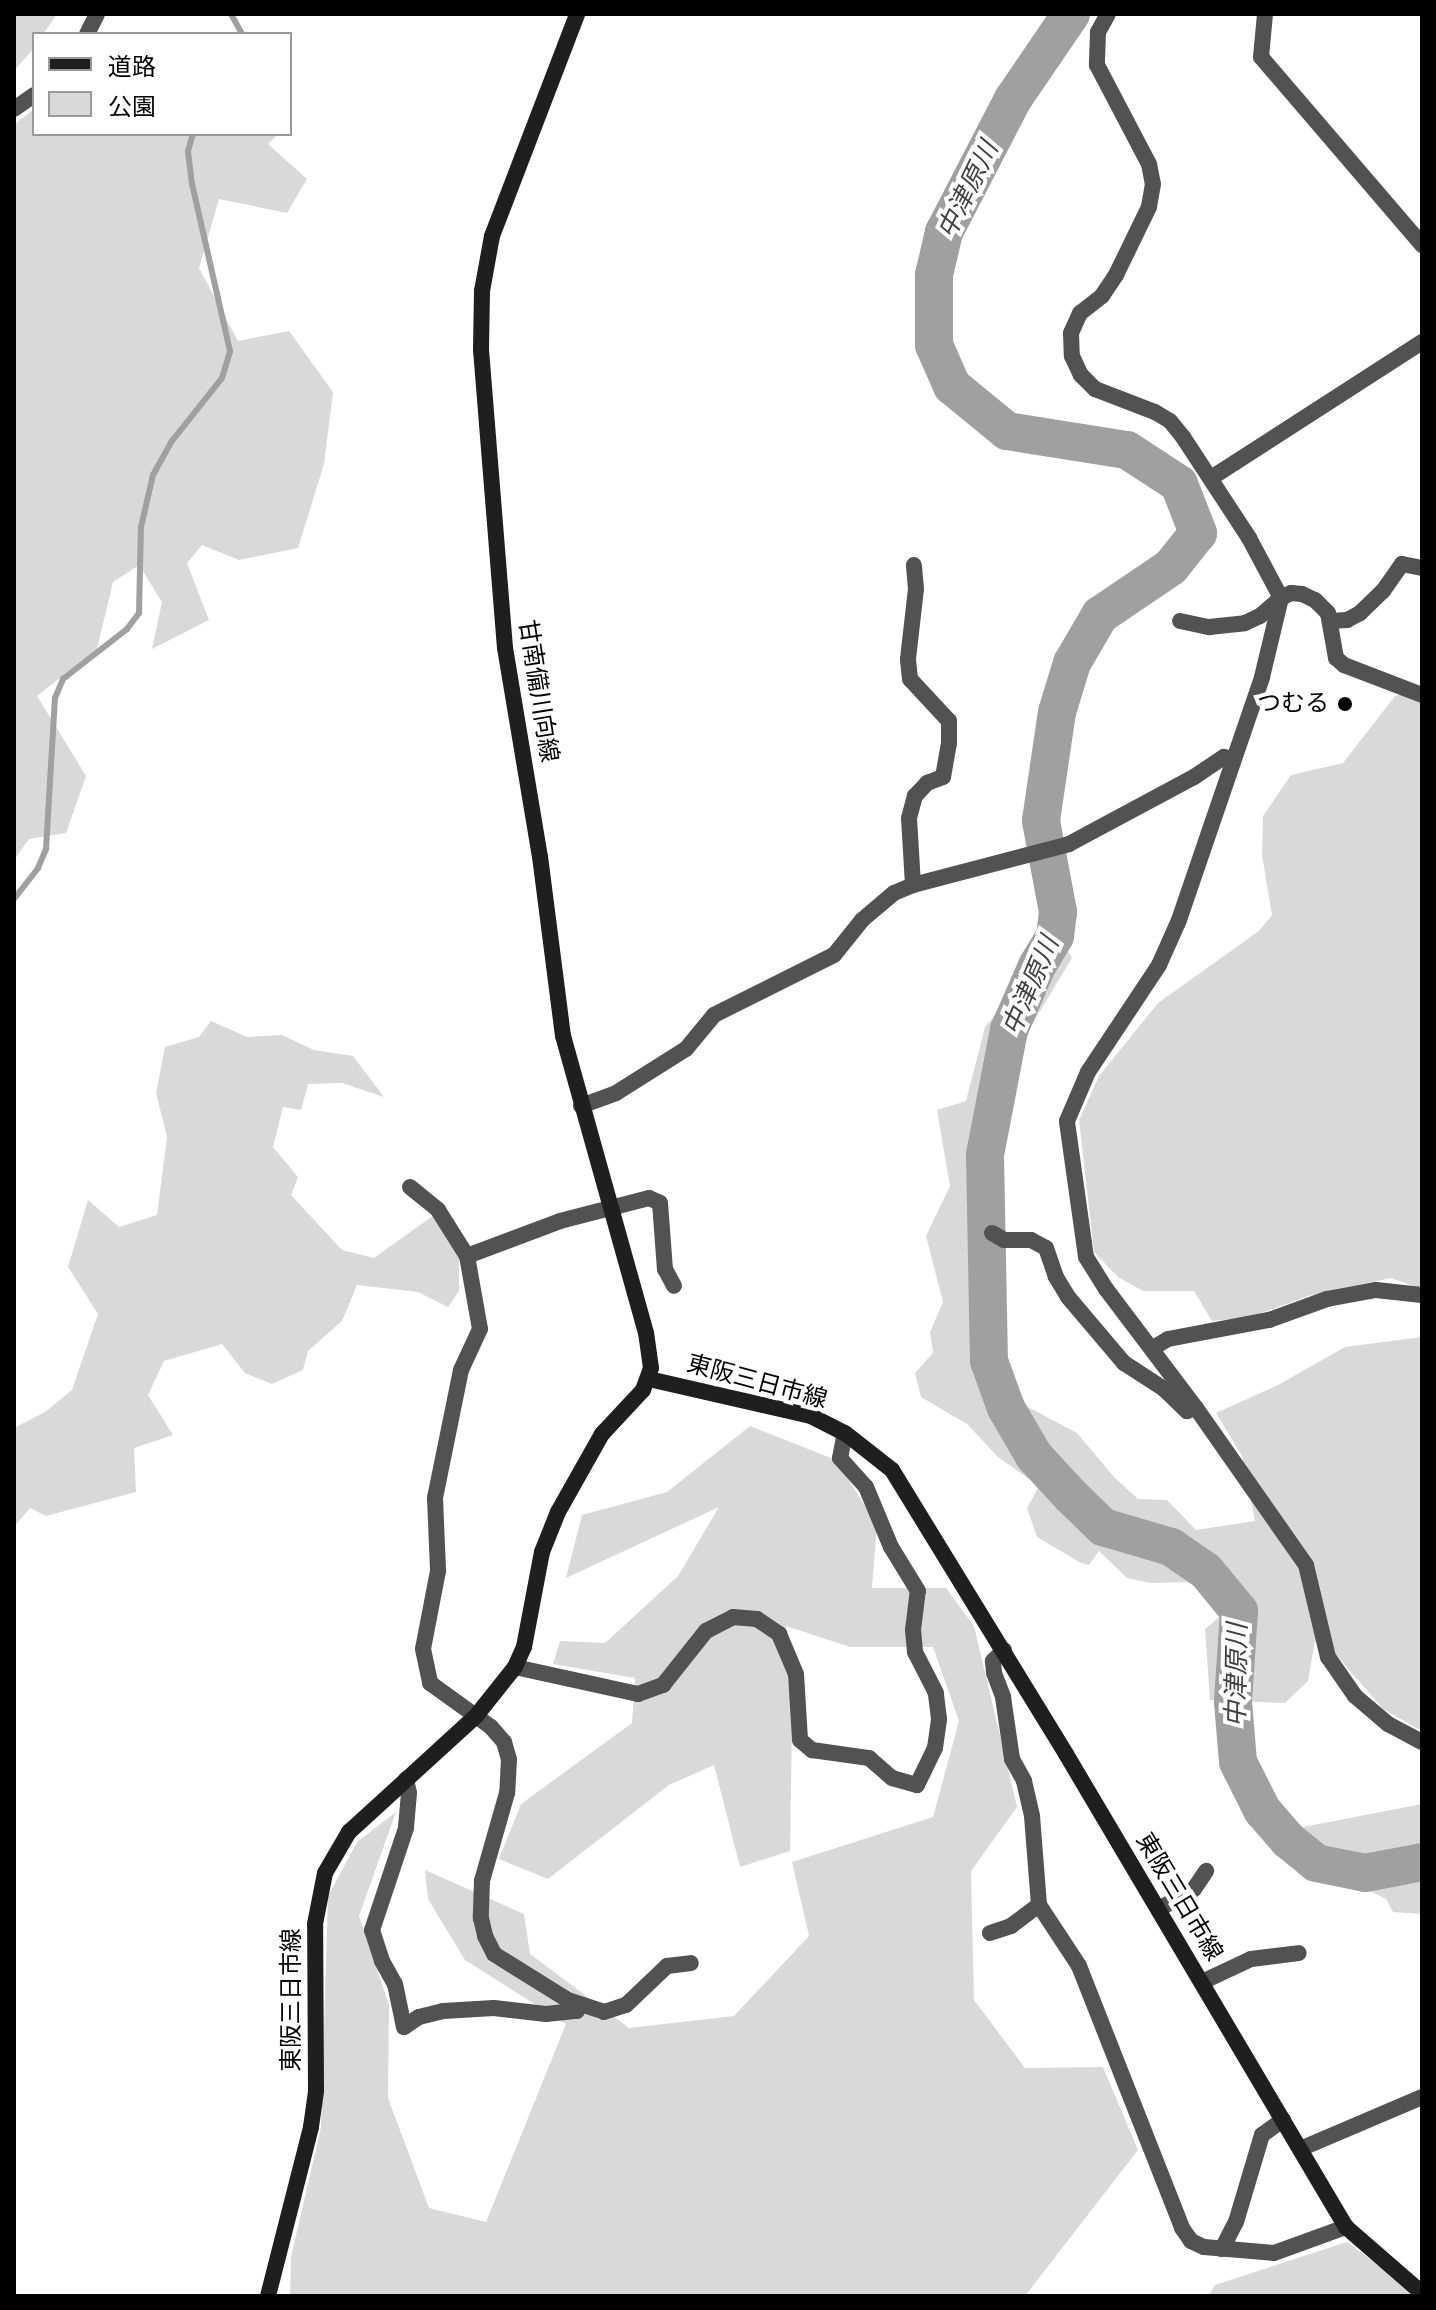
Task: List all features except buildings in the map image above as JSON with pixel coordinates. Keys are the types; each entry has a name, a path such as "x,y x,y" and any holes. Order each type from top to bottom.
{"main road":[{"name":"甘南備川向線","path":"577,14 492,236 479,322 506,660 540,857 563,1036 649,1345 649,1379"},
{"name":"東阪三日市線","path":"268,2296 311,2127 316,2090 315,1924 325,1873 349,1832 476,1716 515,1667 524,1647 542,1552 558,1512 602,1434 635,1400 649,1379 811,1416 845,1433 892,1470 1004,1650 1346,2227 1422,2293"}],"street":[{"path":"88,32 97,14"},
{"path":"1108,14 1098,32 1097,65 1149,164 1153,184 1149,207 1116,275 1102,296 1080,313 1071,333 1072,356 1081,375 1095,389 1170,421 1211,478 1281,598 1262,677 1179,920 1159,965 1088,1072 1067,1121 1086,1257 1306,1565 1328,1657 1355,1696 1388,1724 1422,1742"},
{"path":"1265,14 1261,57 1422,245"},
{"path":"14,109 32,96"},
{"path":"1211,478 1422,342"},
{"path":"1330,621 1347,620 1360,613 1402,564 1422,568"},
{"path":"913,885 909,818 915,796 927,783 943,777 949,743 949,721 910,679 908,659 916,589 914,565"},
{"path":"1180,621 1209,627 1245,623 1291,593 1315,600 1328,613 1333,653 1344,665 1422,695"},
{"path":"581,1106 616,1093 686,1049 714,1015 834,955 874,908 913,885 1069,844 1194,777 1224,757 1233,759"},
{"path":"410,1187 438,1210 467,1256 480,1329 461,1370 435,1498 438,1571 423,1649 430,1683 476,1716 504,1742 511,1774 482,1881 481,1918 485,1936 494,1954 579,2004 604,2012 626,2005 667,1966 691,1963"},
{"path":"467,1256 516,1236 610,1206 649,1198 660,1203 665,1269 674,1286"},
{"path":"992,1233 1004,1240 1031,1240 1046,1248 1056,1277 1068,1297 1124,1363 1164,1389 1187,1411 1196,1408"},
{"path":"1153,1348 1168,1339 1269,1320 1327,1299 1376,1290 1422,1295"},
{"path":"515,1667 638,1694 663,1685 706,1631 733,1617 757,1619 779,1634 796,1674 800,1740 812,1750 869,1758 892,1778 917,1785 935,1748 939,1719 936,1693 915,1652 913,1630 918,1591 891,1547 866,1487 840,1458 845,1433"},
{"path":"1004,1650 993,1661 994,1673 1003,1697 1012,1759 1024,1781 1032,1816 1039,1905 1079,1966 1182,2228 1191,2241 1222,2249 1274,2253 1346,2227"},
{"path":"406,1779 409,1793 406,1828 372,1930 382,1961 395,1984 404,2027 419,2017 443,2011 494,2008 546,2014 577,2011 579,2004"},
{"path":"1159,1909 1194,1889 1206,1871"},
{"path":"990,1933 1011,1926 1039,1905"},
{"path":"1202,1982 1251,1959 1299,1953"},
{"path":"1300,2149 1422,2097"},
{"path":"1222,2249 1236,2222 1262,2135 1283,2120"}],"green space":[{"path":"14,14 57,14 44,32 32,32 32,50 14,71"},
{"path":"32,111 32,136 276,136 268,144 307,179 287,213 219,199 199,268 238,341 289,331 333,392 324,464 298,548 239,560 202,545 187,563 209,620 152,649 162,602 139,565 113,582 97,649 37,696 86,776 66,833 29,839 14,860 14,125"},
{"path":"1422,690 1422,1289 1391,1278 1308,1296 1251,1317 1212,1321 1194,1291 1143,1291 1118,1277 1094,1252 1079,1120 1099,1076 1158,1003 1259,931 1272,915 1262,855 1263,816 1291,775 1343,763 1395,696"},
{"path":"1064,944 1072,958 1031,1026 1005,1097 995,1180 997,1276 975,1331 992,1388 1077,1433 1114,1477 1138,1499 1167,1500 1196,1530 1255,1521 1242,1456 1216,1413 1278,1385 1345,1347 1422,1337 1422,1731 1383,1709 1338,1657 1315,1641 1308,1681 1285,1703 1210,1700 1205,1629 1223,1614 1220,1602 1198,1582 1151,1583 1127,1578 1099,1551 1089,1565 1037,1537 1027,1508 1039,1486 998,1457 967,1424 921,1397 915,1373 933,1353 930,1332 943,1302 926,1236 950,1186 937,1110 966,1101 985,1027 1015,989 1026,963"},
{"path":"211,1021 247,1037 282,1035 314,1050 353,1056 384,1097 342,1083 308,1084 301,1110 283,1107 273,1147 298,1177 291,1195 342,1250 374,1258 434,1215 459,1256 459,1291 448,1307 418,1292 357,1285 342,1321 308,1351 303,1370 272,1384 245,1373 222,1344 164,1361 148,1395 173,1435 134,1448 136,1492 46,1516 30,1508 14,1527 14,1428 45,1412 72,1390 98,1314 68,1267 88,1200 119,1227 157,1215 167,1137 156,1093 165,1047 199,1037"},
{"path":"750,1426 836,1460 877,1525 872,1588 946,1588 974,1626 1017,1807 971,1871 974,2000 1025,2068 1103,2067 1138,2150 1025,2296 290,2296 291,2257 321,2127 328,1896 357,1842 396,1812 359,1916 389,2005 388,2098 429,2208 486,2222 566,2024 465,1960 428,1899 425,1870 524,1914 530,1954 629,2028 734,2016 809,1936 792,1862 933,1817 959,1721 933,1647 850,1647 786,1626 792,1725 790,1851 740,1867 714,1765 669,1785 548,1879 499,1859 521,1804 632,1723 635,1678 553,1664 560,1641 605,1643 678,1576 719,1507 566,1578 582,1515 667,1492"},
{"path":"1422,1804 1422,1914 1393,1912 1386,1899 1370,1891 1403,1876 1389,1851 1353,1863 1323,1857 1303,1827"},
{"path":"1347,2242 1419,2296 1208,2296 1215,2285"}],"waterway":[{"path":"231,14 241,32"},
{"name":"中津原川","path":"1071,14 1013,99 944,232 934,275 934,345 952,386 1007,431 1127,450 1179,484 1198,533 1171,567 1100,615 1072,663 1057,712 1041,821 1058,912 1055,936 1037,966 1009,1030 985,1155 989,1361 1006,1408 1034,1456 1071,1496 1103,1527 1171,1547 1206,1571 1239,1611 1233,1702 1238,1762 1262,1810 1288,1840 1316,1863 1365,1873 1422,1862"},
{"path":"14,899 38,868 46,849 55,698 63,679 127,629 139,613 141,527 153,475 172,441 222,378 230,351 192,184 188,151 192,136"}],"place":[{"name":"つむる","path":"1345,704"}]}
